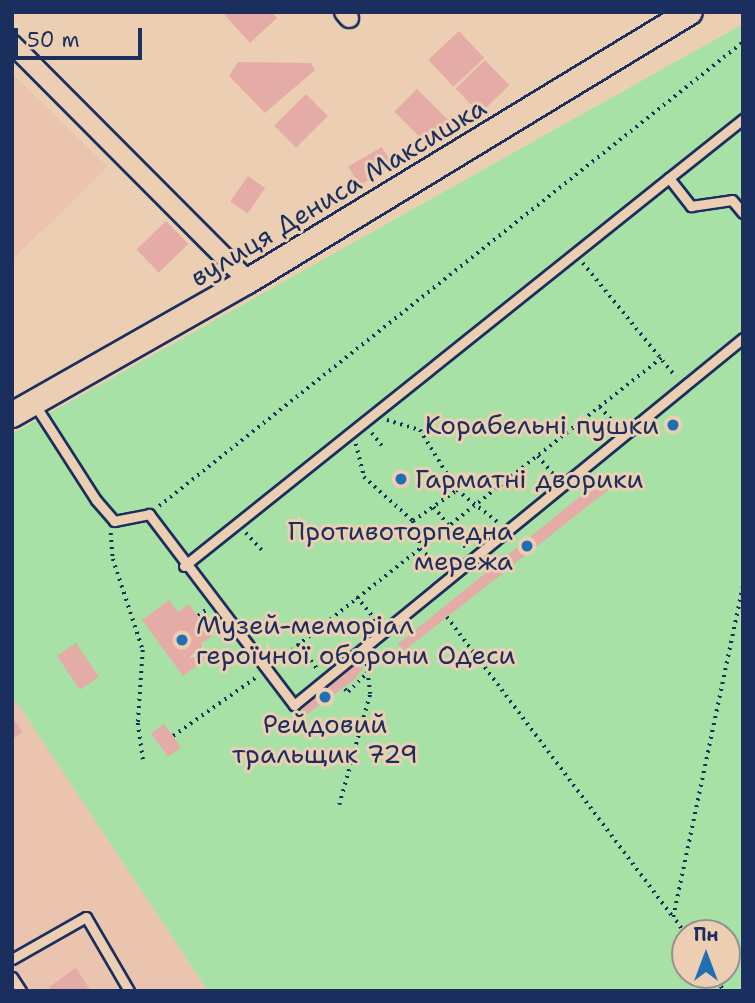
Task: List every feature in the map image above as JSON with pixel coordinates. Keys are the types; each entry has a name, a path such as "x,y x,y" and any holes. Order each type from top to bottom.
{"street":[{"name":"вулиця Дениса Максишка","path":"23,409 248,281 690,12"},
{"path":"12,44 248,281"}],"lane":[{"path":"184,566 743,119"},
{"path":"669,178 691,206 732,200 743,213"},
{"path":"23,409 114,521 149,514 184,566 294,705 365,650 446,579 743,338"},
{"path":"12,959 86,917 129,991"},
{"path":"12,977 21,991"}],"path":[{"path":"149,514 743,41"},
{"path":"575,254 684,387"},
{"path":"173,736 266,670 661,358"},
{"path":"600,407 625,434"},
{"path":"373,416 420,430 457,490 478,502 506,531"},
{"path":"364,423 382,446"},
{"path":"353,432 364,477 413,521 421,548 446,579"},
{"path":"538,456 562,485"},
{"path":"413,521 457,490"},
{"path":"434,506 474,557"},
{"path":"114,521 113,559 143,650 138,723 143,760"},
{"path":"238,523 262,550"},
{"path":"673,918 743,586"},
{"path":"357,597 386,632"},
{"path":"447,617 673,918"},
{"path":"298,644 326,680"},
{"path":"339,805 370,694 365,650"},
{"path":"345,688 348,692 367,673"}],"shaded area":[{"path":"12,73 108,167 12,260"},
{"path":"12,695 208,991 12,991"}],"green space":[{"path":"743,24 743,991 208,991 12,695 12,434"}],"building":[{"path":"222,12 272,12 277,18 250,43"},
{"path":"459,31 484,58 454,87 428,60"},
{"path":"485,60 509,85 480,114 456,88"},
{"path":"238,62 311,63 315,70 265,113 229,76"},
{"path":"417,89 448,120 425,143 394,112"},
{"path":"306,94 328,116 296,148 274,126"},
{"path":"382,147 393,166 359,186 348,166"},
{"path":"248,176 265,188 247,213 230,201"},
{"path":"166,221 188,244 159,272 137,249"},
{"name":"Противоторпедна мережа","path":"609,473 617,483 404,651 398,644"},
{"name":"Музей-меморіал героїчної оборони Одеси","path":"169,600 178,612 189,604 212,636 201,644 210,656 183,676 142,620"},
{"path":"76,643 99,677 80,690 57,656"},
{"name":"Рейдовий тральщик 729","path":"358,663 363,668 354,680 295,723 305,705"},
{"path":"12,717 23,732 12,739"},
{"path":"164,724 181,747 168,757 151,733"},
{"path":"76,968 91,991 52,991 49,987"}],"place":[{"name":"Корабельні пушки","path":"673,425"},
{"name":"Гарматні дворики","path":"401,479"},
{"name":"Противоторпедна мережа","path":"527,546"},
{"name":"Музей-меморіал героїчної оборони Одеси","path":"182,640"},
{"name":"Рейдовий тральщик 729","path":"325,697"}]}
